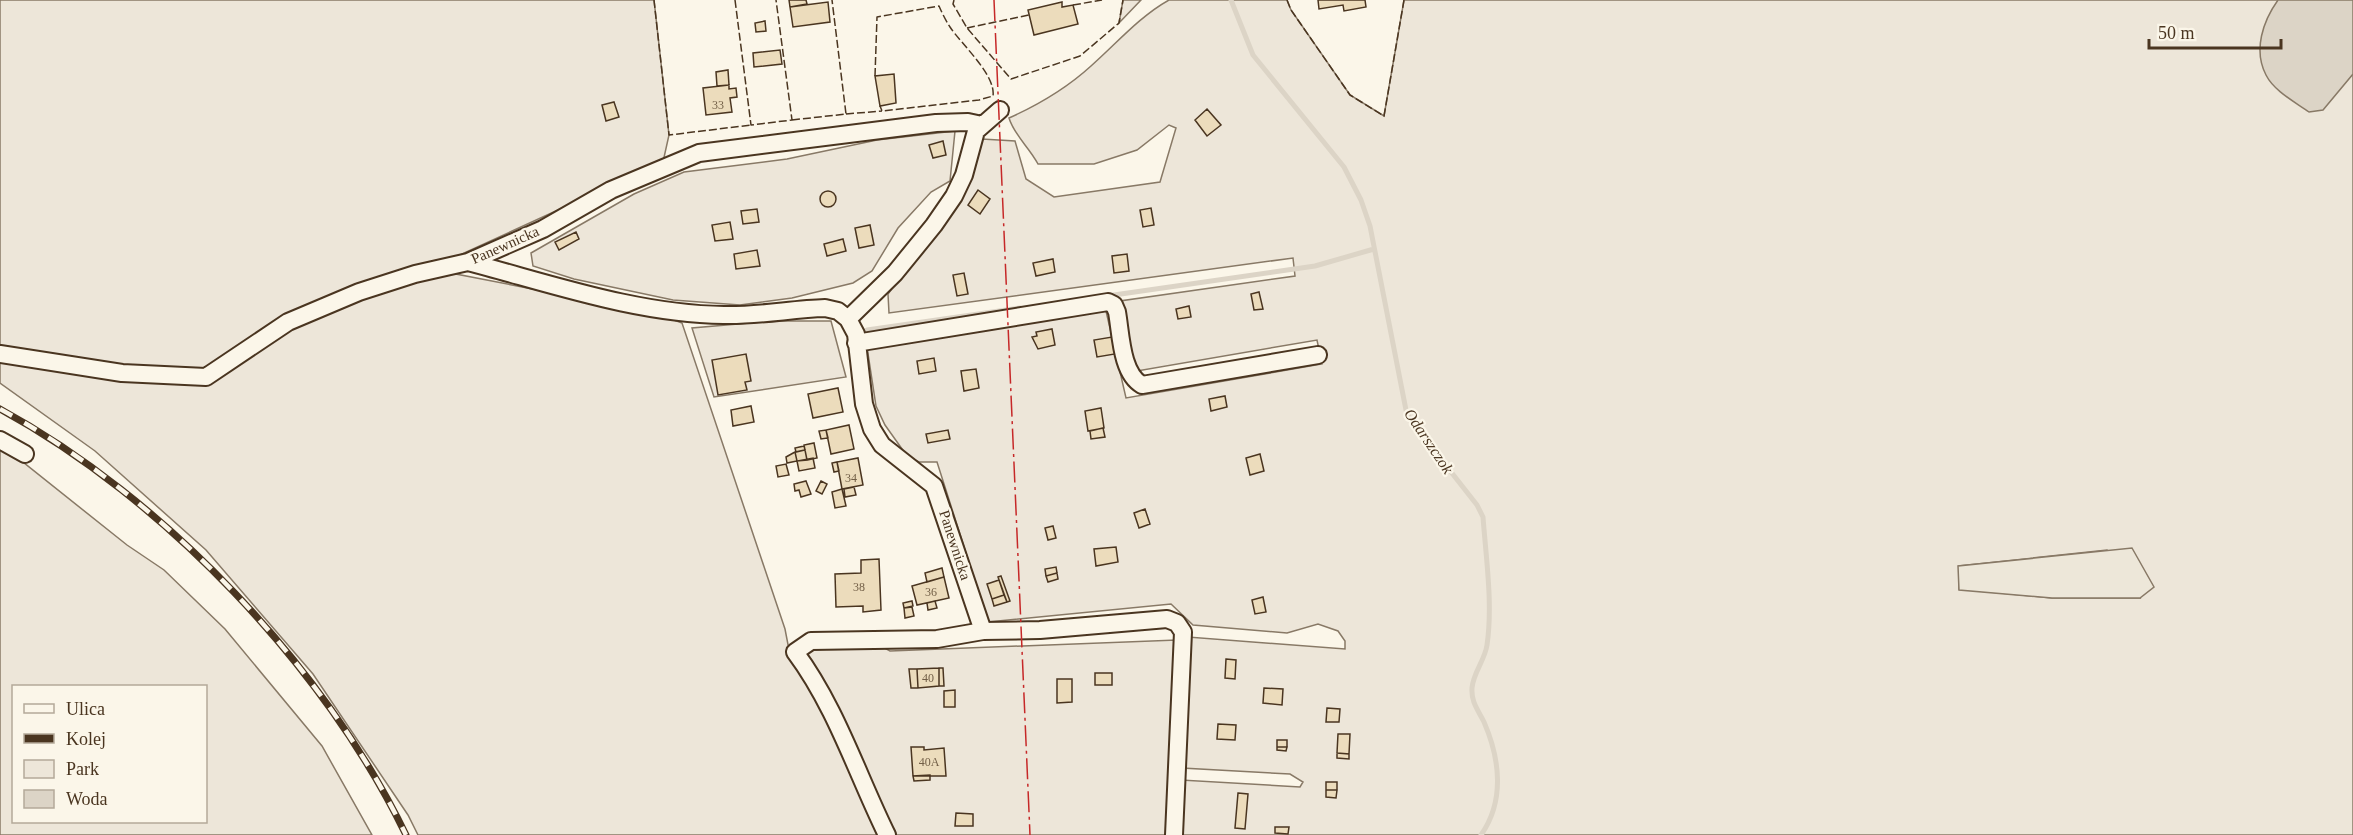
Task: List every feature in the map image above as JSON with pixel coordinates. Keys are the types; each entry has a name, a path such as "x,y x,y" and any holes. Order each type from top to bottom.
{"street":[{"path":"468,262 577,292 680,311 725,315 825,308 838,311 848,319 895,273 954,196 964,175 976,131 1000,110"},
{"name":"Panewnicka","path":"0,354 122,373 206,378 288,322 359,292 415,274 468,262 543,229 611,190 699,153 936,123 968,122 982,125"},
{"path":"856,343 1108,303 1114,305 1117,312 1129,370 1134,380 1142,385 1318,355"},
{"name":"Panewnicka","path":"848,319 856,334 864,404 872,429 882,445 934,486 983,631"},
{"path":"0,440 25,454"},
{"path":"887,835 863,787 833,712 795,652 811,641 937,639 983,631 1040,630 1167,619 1177,622 1183,632 1174,835"}],"green space":[{"path":"0,0 654,0 669,135 663,162 451,259 456,274 655,313 682,323 785,629 790,655 826,717 879,835 418,835 408,815 313,674 206,550 95,451 0,383"},
{"path":"1123,0 1141,0 1119,23"},
{"path":"1169,0 1287,0 1291,10 1350,95 1384,116 1404,0 2353,0 2353,835 1180,835 1181,780 1300,787 1303,782 1290,774 1182,768 1188,637 1345,649 1345,641 1338,631 1318,624 1287,633 1193,625 1171,604 988,622 937,462 919,462 907,456 885,425 876,406 867,347 1106,311 1126,398 1322,364 1317,340 1137,371 1132,367 1120,301 1295,276 1293,258 889,313 888,294 918,253 982,139 1015,141 1026,179 1054,197 1160,182 1176,128 1169,125 1137,150 1094,164 1038,164 1014,130 1009,118 1073,81 1138,22","holes":["2107,550 2140,598 2052,598 1959,589 1959,566"]},
{"path":"955,131 950,181 931,192 898,228 872,271 853,283 792,298 740,305 673,300 574,279 533,266 531,253 634,194 684,172 787,159 877,140"},
{"path":"773,321 831,321 846,377 714,397 692,328"},
{"path":"0,449 19,459 127,545 164,570 225,629 322,746 372,835 0,835"},
{"path":"1177,640 1168,835 892,835 807,656 809,650 881,646 890,651"}],"shaded area":[{"path":"2132,548 2154,587 2140,598 2052,598 1959,590 1958,566"}],"water":[{"path":"2278,0 2353,0 2353,74 2323,110 2309,112 2279,91 2266,75 2260,56 2260,46 2264,26"}],"building":[{"path":"789,0 806,0 807,4 790,7"},
{"path":"1318,0 1365,0 1366,7 1344,11 1343,5 1319,9"},
{"path":"828,2 830,22 793,27 790,7"},
{"path":"1062,2 1062,7 1073,5 1078,24 1034,35 1028,10"},
{"path":"765,21 766,31 756,32 755,23"},
{"path":"780,50 782,64 754,67 753,53"},
{"path":"728,70 729,85 717,86 716,72"},
{"path":"894,74 896,103 880,106 875,76"},
{"path":"729,85 729,89 736,88 737,97 730,98 732,112 706,115 703,88"},
{"path":"614,102 619,117 606,121 602,105"},
{"path":"1207,109 1221,125 1207,136 1195,120"},
{"path":"943,141 946,155 933,158 929,145"},
{"path":"978,190 990,199 980,214 968,205"},
{"path":"828,191 836,199 828,207 820,199"},
{"path":"1151,208 1154,225 1143,227 1140,210"},
{"path":"757,209 759,222 743,224 741,211"},
{"path":"730,222 733,239 715,241 712,225"},
{"path":"870,225 874,245 859,248 855,228"},
{"path":"576,232 579,239 559,250 555,242"},
{"path":"843,239 846,251 827,256 824,244"},
{"path":"757,250 760,266 736,269 734,254"},
{"path":"1127,254 1129,271 1114,273 1112,256"},
{"path":"1053,259 1055,272 1036,276 1033,263"},
{"path":"964,273 968,294 957,296 953,275"},
{"path":"1259,292 1263,309 1254,310 1251,294"},
{"path":"1189,306 1191,317 1178,319 1176,309"},
{"path":"1052,329 1055,345 1038,349 1032,337 1037,336 1036,332"},
{"path":"1112,337 1115,354 1097,357 1094,340"},
{"path":"746,354 751,381 745,382 747,390 718,395 712,360"},
{"path":"934,358 936,371 919,374 917,361"},
{"path":"976,369 979,388 964,391 961,371"},
{"path":"838,388 843,412 813,418 808,394"},
{"path":"1225,396 1227,407 1211,411 1209,399"},
{"path":"751,406 754,422 733,426 731,410"},
{"path":"1101,408 1104,428 1088,431 1085,411"},
{"path":"849,425 854,449 831,454 826,430"},
{"path":"1103,428 1105,437 1091,439 1090,431"},
{"path":"826,430 828,438 821,439 819,431"},
{"path":"948,430 950,439 928,443 926,434"},
{"path":"814,443 817,458 807,460 804,445"},
{"path":"804,446 805,450 796,452 795,448"},
{"path":"805,450 807,460 797,461 795,452"},
{"path":"795,452 797,461 787,463 786,457"},
{"path":"1260,454 1264,471 1250,475 1246,458"},
{"path":"813,458 815,468 799,471 797,461"},
{"path":"858,458 863,485 842,489 837,462"},
{"path":"837,462 839,471 834,472 832,463"},
{"path":"786,464 789,475 778,477 776,466"},
{"path":"806,481 811,494 801,497 799,490 795,491 794,484"},
{"path":"821,481 827,484 822,494 816,491"},
{"path":"854,487 856,495 845,497 844,489"},
{"path":"842,489 846,506 835,508 832,492"},
{"path":"1145,509 1150,524 1139,528 1134,513"},
{"path":"1053,526 1056,538 1048,540 1045,528"},
{"path":"1116,547 1118,562 1096,566 1094,549"},
{"path":"879,559 881,610 863,612 863,606 836,607 835,574 861,573 861,560"},
{"path":"1056,567 1057,573 1046,576 1045,569"},
{"path":"942,568 944,577 927,582 925,573"},
{"path":"1057,573 1058,579 1048,582 1046,576"},
{"path":"1001,576 1010,601 1007,602 998,577"},
{"path":"944,577 949,598 917,605 912,586"},
{"path":"999,580 1004,595 992,599 987,584"},
{"path":"1004,595 1007,602 994,606 992,599"},
{"path":"1263,597 1266,612 1255,614 1252,600"},
{"path":"912,601 913,606 904,608 903,603"},
{"path":"935,601 937,608 928,610 927,603"},
{"path":"912,607 914,616 905,618 904,608"},
{"path":"1226,659 1236,660 1235,679 1225,678"},
{"path":"939,668 939,686 918,688 917,669"},
{"path":"939,668 943,668 944,686 939,686"},
{"path":"909,669 917,669 918,688 911,688"},
{"path":"1095,673 1112,673 1112,685 1095,685"},
{"path":"1057,679 1072,679 1072,702 1057,703"},
{"path":"1264,688 1283,689 1282,705 1263,703"},
{"path":"955,690 955,707 944,707 944,691"},
{"path":"1327,708 1340,709 1339,722 1326,722"},
{"path":"1218,724 1236,725 1235,740 1217,739"},
{"path":"1338,734 1350,734 1349,754 1337,753"},
{"path":"1277,740 1287,740 1287,747 1277,747"},
{"path":"911,747 924,747 924,750 944,748 946,776 913,776"},
{"path":"1277,747 1287,747 1286,751 1277,750"},
{"path":"1337,753 1349,754 1349,759 1337,758"},
{"path":"930,775 930,780 914,781 913,776"},
{"path":"1326,782 1337,782 1337,790 1326,790"},
{"path":"1326,790 1337,790 1336,798 1326,797"},
{"path":"1238,793 1248,794 1245,829 1235,828"},
{"path":"956,813 973,814 973,826 955,826"},
{"path":"1275,827 1289,827 1288,834 1275,833"}],"waterway":[{"name":"Odarszczok","path":"1231,0 1253,55 1344,167 1361,200 1370,226 1406,410 1411,421 1477,505 1483,517 1489,629 1486,651 1474,677 1472,693 1475,706 1484,722 1494,750 1498,780 1494,808 1481,835"},
{"path":"1107,296 1315,266 1374,249"},
{"path":"867,330 1020,308"}],"railway":[{"path":"0,409 61,446 121,489 179,539 234,592 285,650 331,710 372,772 406,835"}],"fence":[{"path":"654,0 669,135 751,125"},
{"path":"735,0 751,125 792,120 776,0"},
{"path":"792,120 846,114 832,0"},
{"path":"954,0 953,4 967,28 1011,79 1080,56 1119,23 1123,0"},
{"path":"1073,5 1102,0"},
{"path":"1287,0 1291,10 1350,95 1384,116 1404,0"},
{"path":"875,76 877,17 939,6 950,27 984,70 993,88 993,96 979,100 882,111 880,106"},
{"path":"967,28 1029,15"},
{"path":"846,114 882,111"}],"power":[{"path":"994,0 1030,835"}]}
